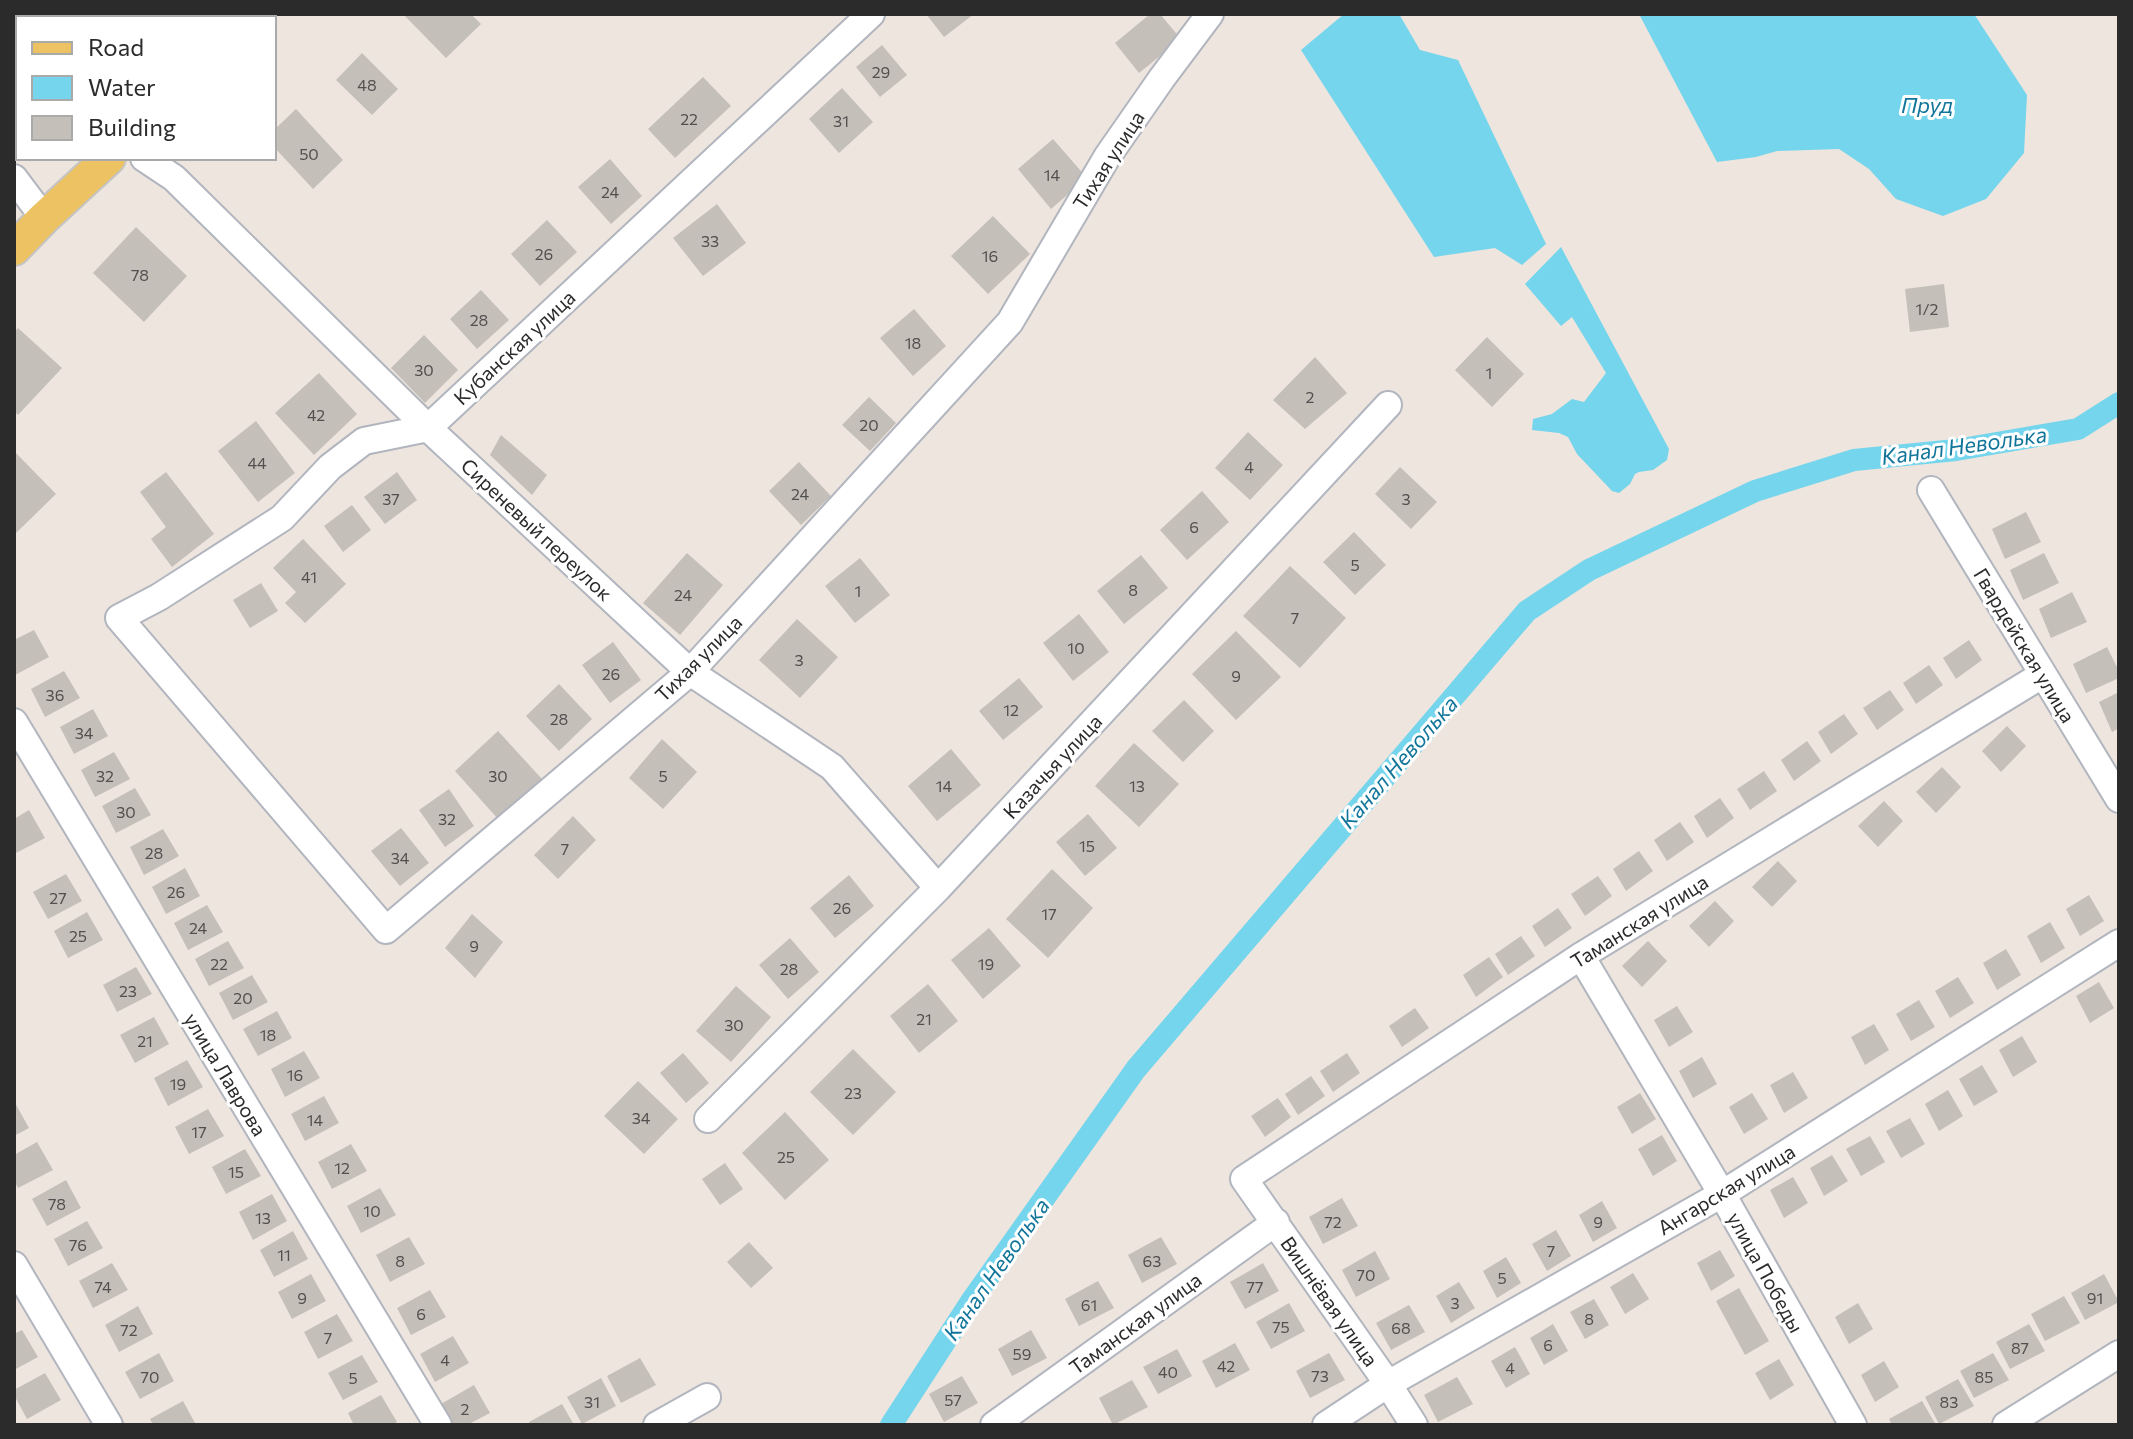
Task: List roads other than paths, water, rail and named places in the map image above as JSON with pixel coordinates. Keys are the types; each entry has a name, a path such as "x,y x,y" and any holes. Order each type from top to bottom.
{"main road":[{"path":"14,249 107,160"}],"street":[{"name":"Кубанская улица","path":"428,428 871,14"},
{"name":"Тихая улица","path":"428,428 364,441 330,467 282,518 159,597 119,618 386,930 690,672 1010,322 1107,157 1210,14"},
{"name":"Сиреневый переулок","path":"147,160 174,178 428,428 690,672 832,767 938,888"},
{"path":"14,178 44,218"},
{"name":"Казачья улица","path":"708,1119 938,888 1388,405"},
{"name":"Гвардейская улица","path":"1931,490 2119,799"},
{"name":"Таманская улица","path":"1244,1179 1581,956 2042,675"},
{"name":"улица Лаврова","path":"14,722 438,1425"},
{"name":"Ангарская улица","path":"1326,1425 1388,1384 1722,1194 2119,943"},
{"name":"улица Победы","path":"1581,956 1722,1194 1853,1425"},
{"name":"Вишнёвая улица","path":"1244,1179 1414,1425"},
{"name":"Таманская улица","path":"994,1425 1276,1222"},
{"path":"14,1265 109,1425"},
{"path":"2006,1425 2119,1354"},
{"path":"657,1425 707,1397"}],"water":[{"path":"1344,14 1399,14 1420,50 1458,60 1546,244 1522,265 1495,248 1434,257 1301,50"},
{"name":"Пруд","path":"1639,14 1974,14 2027,95 2024,153 1986,199 1943,216 1896,199 1869,169 1839,149 1777,151 1717,162"},
{"path":"1561,247 1669,449 1667,460 1653,470 1635,474 1630,484 1619,493 1612,491 1577,454 1568,437 1532,430 1533,419 1552,414 1572,399 1584,402 1606,373 1572,317 1561,326 1525,284"}],"waterway":[{"name":"Канал Неволька","path":"891,1425 972,1300 1136,1069 1527,611 1589,570 1755,491 1854,460 1956,450 2078,429 2119,403"}]}
